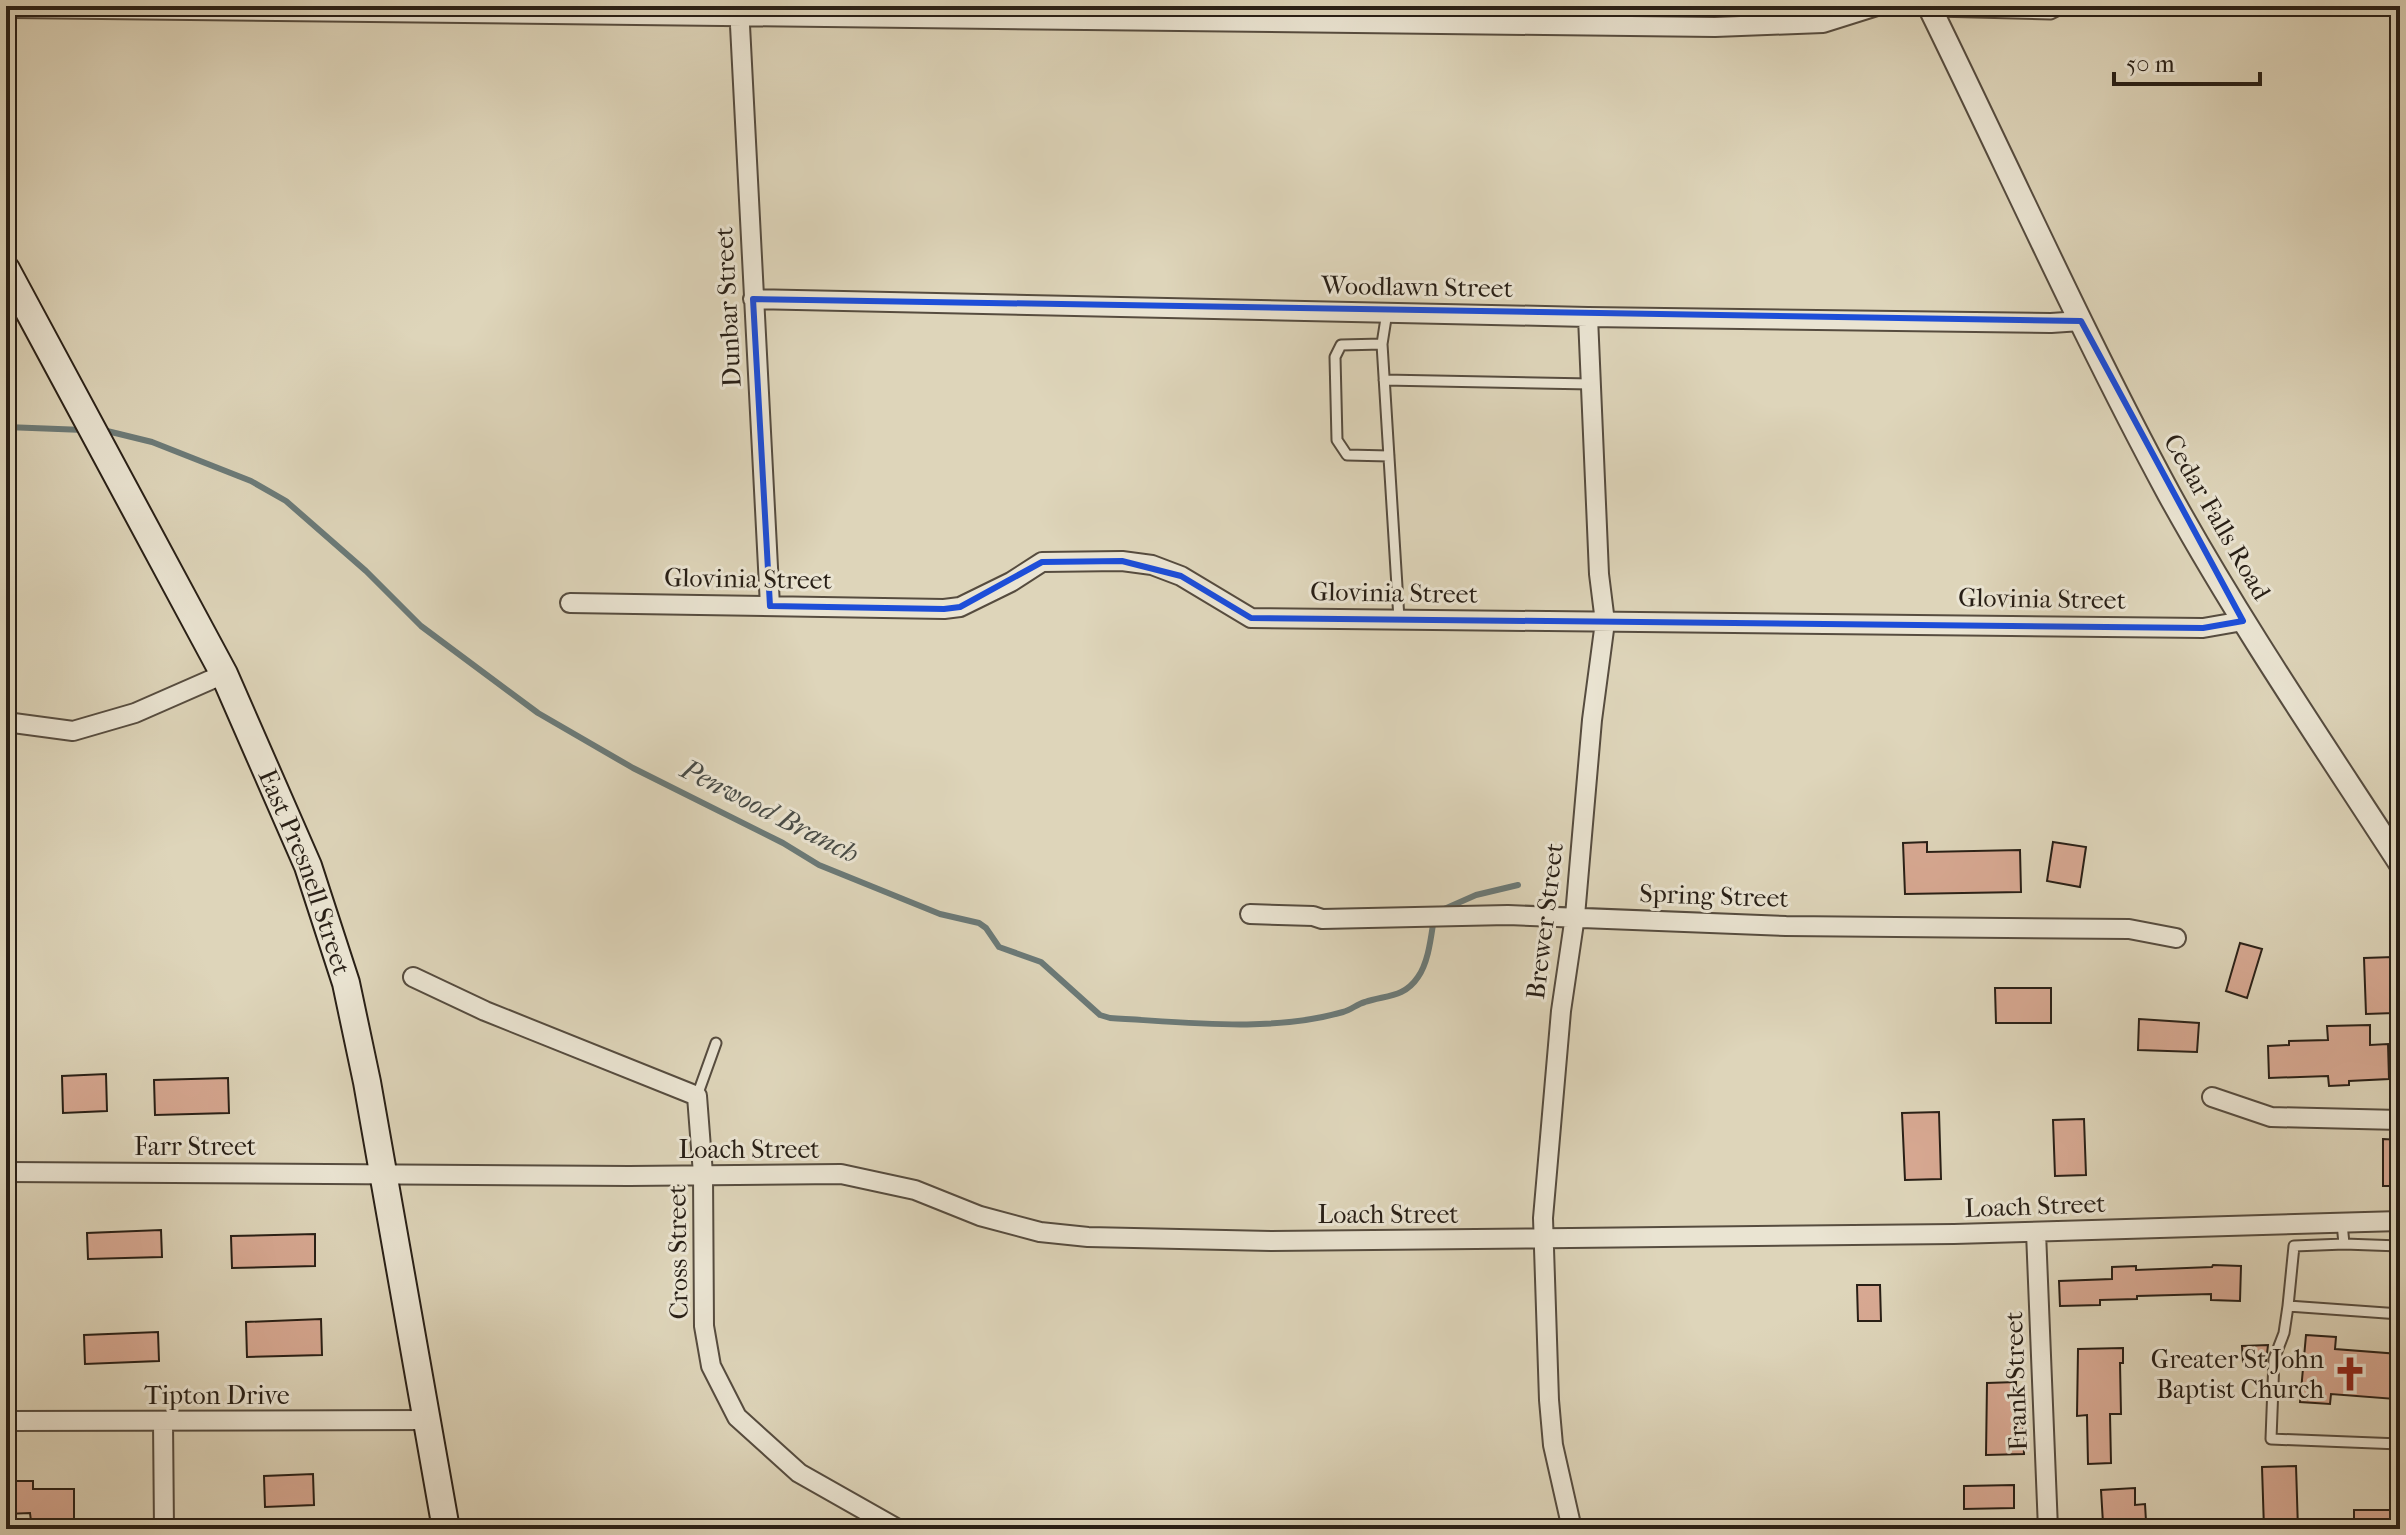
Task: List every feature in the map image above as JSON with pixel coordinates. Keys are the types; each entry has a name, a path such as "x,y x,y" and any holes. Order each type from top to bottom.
{"main road":[{"name":"East Presnell Street","path":"6,269 224,674 308,866 346,983 385,1174 446,1529"}],"street":[{"path":"13,8 739,10 1715,27 1823,23 1877,6"},
{"name":"Cedar Falls Road","path":"1930,9 2081,321 2171,497 2243,621 2400,863"},
{"name":"Dunbar Street","path":"739,10 770,606"},
{"name":"Woodlawn Street","path":"753,299 1588,317 2081,321"},
{"name":"Brewer Street","path":"1572,1529 1553,1445 1542,1240 1545,1169 1555,1070 1575,916 1592,720 1605,622 1599,574 1588,317"},
{"name":"Glovinia Street","path":"570,603 944,609 960,607 1011,582 1042,562 1122,561 1152,565 1181,576 1251,618 2203,628 2243,621"},
{"path":"6,722 73,731 135,713 224,674"},
{"name":"Spring Street","path":"1250,914 1322,919 1575,916 1786,926 2129,929 2176,938"},
{"path":"413,977 485,1011 697,1096"},
{"name":"Cross Street","path":"697,1096 703,1174 704,1326 711,1366 737,1417 799,1473 898,1529"},
{"path":"2212,1097 2271,1117 2400,1120"},
{"name":"Farr Street","path":"6,1172 385,1174"},
{"name":"Loach Street","path":"385,1174 841,1174 903,1187 980,1216 1065,1236 1271,1241 2036,1232 2400,1221"},
{"name":"Frank Street","path":"2036,1232 2048,1529"},
{"name":"Tipton Drive","path":"6,1421 428,1420"},
{"path":"163,1422 164,1529"}],"lane":[{"path":"1930,9 2051,14 2062,6"},
{"path":"1387,312 1382,344 1399,619"},
{"path":"1382,344 1341,345 1335,357 1337,440 1347,455 1389,456"},
{"path":"1384,380 1591,384"},
{"path":"697,1096 716,1043"},
{"path":"2342,1223 2344,1244"},
{"path":"2400,1246 2294,1246 2284,1333 2274,1359 2271,1439 2400,1444"},
{"path":"2288,1306 2398,1314 2400,1259"}],"highlighted area":[{"path":"753,299 2081,321 2243,621 2203,628 1251,618 1181,576 1122,561 1042,562 960,607 770,606"}],"building":[{"path":"1927,842 1927,852 2020,850 2021,892 1905,894 1903,843"},
{"path":"2053,842 2086,847 2080,887 2047,881"},
{"path":"2240,943 2262,949 2247,998 2226,991"},
{"path":"2393,957 2394,1013 2366,1014 2364,958"},
{"path":"1995,988 2051,988 2051,1023 1996,1023"},
{"path":"2139,1019 2199,1023 2197,1052 2138,1050"},
{"path":"2370,1025 2370,1045 2388,1044 2389,1079 2349,1081 2349,1085 2329,1086 2328,1076 2269,1078 2268,1046 2289,1045 2289,1041 2328,1040 2327,1026"},
{"path":"106,1074 107,1111 63,1113 62,1076"},
{"path":"228,1078 229,1113 155,1115 154,1080"},
{"path":"1939,1112 1941,1179 1905,1180 1902,1113"},
{"path":"2084,1119 2086,1175 2055,1176 2053,1120"},
{"path":"2383,1139 2400,1140 2400,1186 2383,1186"},
{"path":"161,1230 162,1257 88,1259 87,1233"},
{"path":"315,1234 315,1266 232,1268 231,1236"},
{"path":"2136,1266 2136,1270 2241,1266 2240,1301 2211,1300 2211,1294 2137,1296 2137,1299 2100,1300 2100,1305 2060,1306 2059,1281 2112,1279 2112,1267"},
{"path":"1857,1285 1880,1285 1881,1321 1858,1321"},
{"path":"321,1319 322,1355 247,1357 246,1322"},
{"path":"158,1332 159,1361 85,1364 84,1335"},
{"name":"Greater St John Baptist Church","path":"2306,1335 2336,1337 2335,1349 2399,1354 2395,1399 2331,1394 2330,1404 2300,1402"},
{"path":"2268,1345 2266,1362 2243,1362 2242,1346"},
{"path":"2123,1348 2123,1363 2120,1363 2121,1414 2110,1414 2111,1463 2088,1464 2087,1415 2077,1416 2078,1349"},
{"path":"2016,1382 2017,1426 2023,1426 2024,1454 1986,1455 1987,1383"},
{"path":"2296,1466 2298,1529 2264,1529 2262,1467"},
{"path":"313,1474 314,1505 265,1507 264,1476"},
{"path":"6,1481 33,1481 33,1489 74,1489 74,1520 31,1521 30,1513 6,1514"},
{"path":"2014,1485 2014,1508 1964,1509 1964,1486"},
{"path":"2135,1488 2135,1505 2145,1504 2146,1521 2103,1523 2101,1490"},
{"path":"2354,1510 2391,1510 2391,1529 2354,1529"}],"waterway":[{"name":"Penwood Branch","path":"6,427 84,430"},
{"name":"Penwood Branch","path":"103,430 152,442 251,481 286,501 366,571 421,626 538,713 633,768 783,843 819,865 940,914 979,923 999,947 1041,962 1100,1015 1168,1022 1257,1024 1343,1012 1362,1003 1394,995 1413,984 1425,964 1434,918"},
{"name":"Penwood Branch","path":"1442,910 1476,895 1518,885"}],"place":[{"name":"Greater St John Baptist Church","path":"2350,1374"}]}
